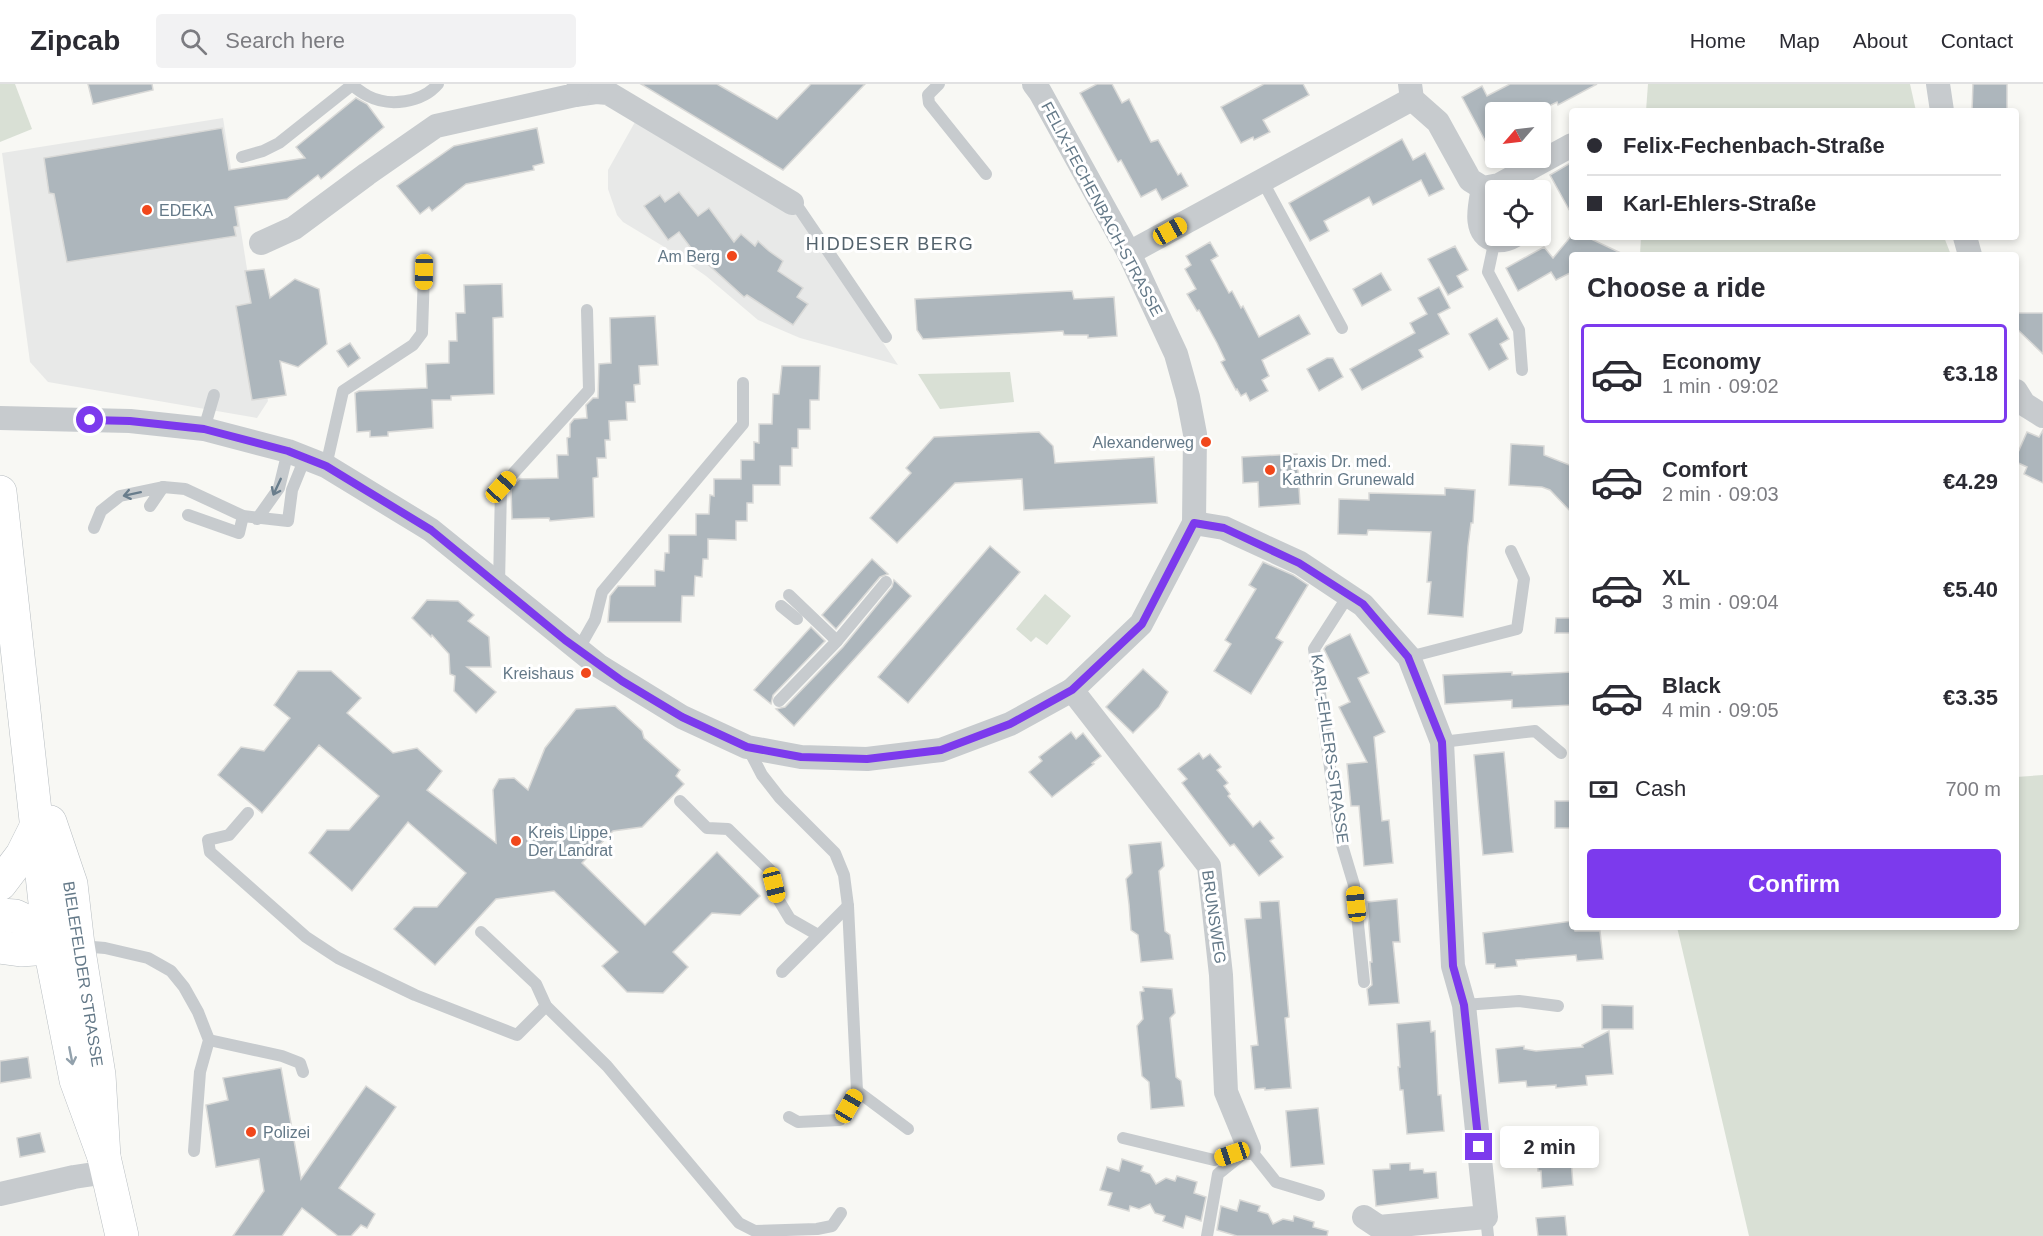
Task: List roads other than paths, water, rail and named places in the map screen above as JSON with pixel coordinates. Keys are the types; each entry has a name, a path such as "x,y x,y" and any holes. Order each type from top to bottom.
{"main road":[{"name":"BIELEFELDER STRASSE","path":"0,492 38,823 59,942 99,1075 106,1165 122,1236"},
{"name":"BIELEFELDER STRASSE","path":"30,760 71,884 59,942"},
{"path":"0,884 22,855 38,823"},
{"path":"0,915 15,916 59,942"},
{"path":"0,947 21,950 59,942"}],"street":[{"path":"630,84 637,110"},
{"name":"FELIX-FECHENBACH-STRASSE","path":"0,418 130,421 204,429 307,458 431,530 579,650 622,681 682,717 747,747 801,757 867,759 941,750 1010,724 1072,690 1142,624 1194,523 1195,434 1176,354 1129,253 1034,84"},
{"path":"1938,84 1942,108"},
{"path":"261,243 294,228 436,126 578,90 608,93 792,203"},
{"path":"1129,253 1262,180 1411,92 1438,122 1470,180 1483,188 1479,214 1480,227 1485,233"},
{"path":"1517,180 1569,147"},
{"path":"1194,523 1224,528 1299,563 1363,604 1408,657 1442,742 1453,966 1464,1005 1487,1227 1379,1227 1364,1217"},
{"name":"BRUNSWEG","path":"1072,690 1209,866 1221,975 1226,1092 1249,1148"},
{"path":"0,1194 74,1177 106,1165"}],"lane":[{"path":"242,157 263,151 279,143 352,85 368,96 386,102 422,97 438,84"},
{"path":"939,84 928,95 929,103 986,174"},
{"path":"1262,180 1342,328"},
{"path":"792,203 800,210 886,338"},
{"path":"1501,246 1488,272 1519,330 1522,370"},
{"path":"94,528 101,511 120,496 163,487 186,489 243,516 288,521 292,490 343,391 413,345 422,333 424,272"},
{"path":"499,585 501,487 589,390 587,310"},
{"path":"579,650 595,620 602,592 743,424 742,383"},
{"path":"204,429 214,395"},
{"path":"257,519 279,488 307,458"},
{"path":"150,506 163,487"},
{"path":"189,515 239,532 243,516"},
{"path":"1408,657 1517,629 1524,579 1511,551"},
{"path":"779,701 837,641 886,582"},
{"name":"KARL-EHLERS-STRASSE","path":"1348,596 1314,649 1340,835 1354,885 1364,982"},
{"path":"797,619 785,600 837,641"},
{"path":"1442,742 1535,731 1561,753"},
{"path":"747,747 762,775 780,798 835,853 844,875 848,906 857,1091 840,1120 798,1122 789,1117"},
{"path":"680,801 707,828 728,829 771,871 778,899 790,919 818,935"},
{"path":"248,813 229,835 208,840 210,852 306,937 338,958 415,995 517,1035 546,1006"},
{"path":"782,972 848,906"},
{"path":"481,932 536,984 546,1006 607,1066 739,1223 755,1231 817,1229 832,1226 841,1213"},
{"path":"59,942 105,948 148,958 171,971 184,987 198,1012 209,1040 200,1072 194,1151"},
{"path":"1464,1005 1519,1001 1558,1006"},
{"path":"209,1040 282,1056 300,1063 303,1072"},
{"path":"857,1091 908,1130"},
{"path":"1123,1138 1214,1160 1249,1148"},
{"path":"1249,1148 1276,1182 1319,1195"},
{"path":"1207,1236 1218,1174 1249,1148"}],"place":[{"name":"EDEKA","path":"147,210"},
{"name":"Am Berg","path":"732,256"},
{"name":"Alexanderweg","path":"1206,442"},
{"name":"Praxis Dr. med. Kathrin Grunewald","path":"1270,470"},
{"name":"Kreishaus","path":"586,673"},
{"name":"Kreis Lippe, Der Landrat","path":"516,841"},
{"name":"Polizei","path":"251,1132"}],"district":[{"name":"HIDDESER BERG","path":"890,244"}]}
